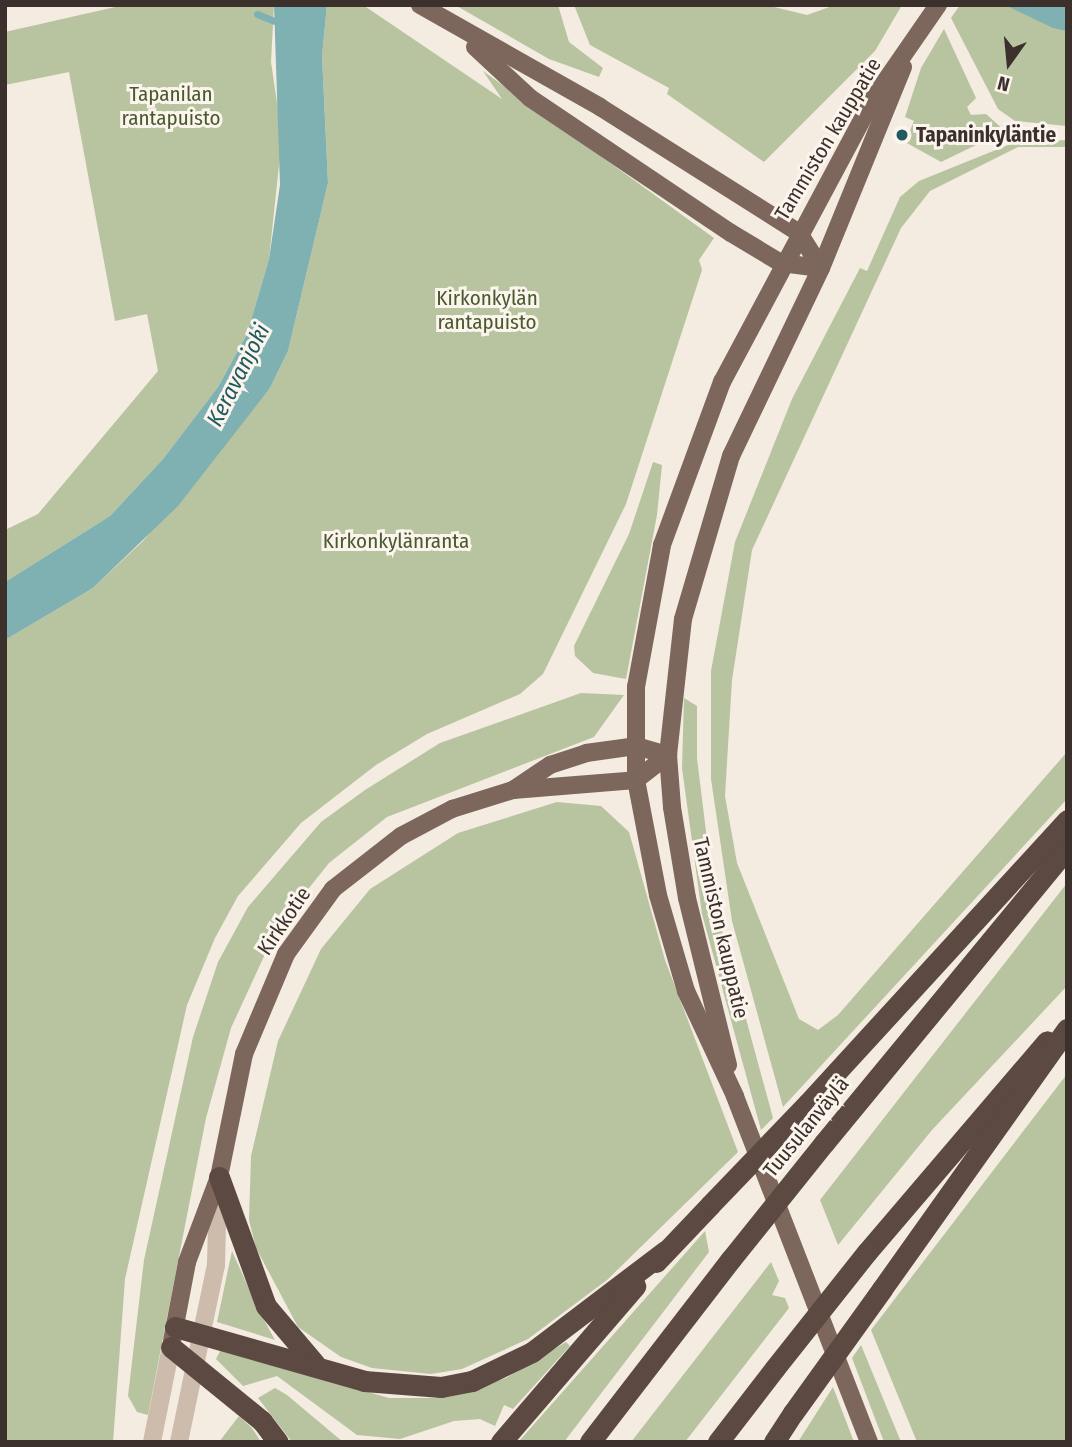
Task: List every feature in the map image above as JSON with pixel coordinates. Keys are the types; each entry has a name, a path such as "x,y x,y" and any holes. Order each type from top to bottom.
{"highway":[{"path":"500,1442 665,1251 808,1103 1067,820"},
{"name":"Tuusulanväylä","path":"590,1442 731,1258 1067,848"},
{"path":"718,1442 867,1252 1067,1020"},
{"path":"775,1442 1067,1029"},
{"path":"219,1177 265,1306 316,1365"},
{"path":"173,1337 205,1333 408,1388 472,1381 532,1352 665,1251"},
{"path":"173,1337 199,1367 278,1442"}],"main road":[{"path":"420,5 457,30 600,107 799,233 821,268"},
{"path":"909,50 938,5"},
{"path":"457,30 530,98 781,263 821,268"},
{"name":"Tammiston kauppatie","path":"869,1442 735,1097 686,991 658,895 636,780 636,746 647,621 678,489 781,263 909,50"},
{"name":"Tammiston kauppatie","path":"735,1097 687,898 668,755 682,631 704,531 730,456 821,268 909,50"},
{"name":"Kirkkotie","path":"513,790 550,765 636,746 668,755"},
{"path":"636,780 668,755"},
{"name":"Kirkkotie","path":"173,1337 187,1262 219,1177 244,1054 267,993 304,926 333,889 401,836 452,809 513,790 636,780"}],"street":[{"name":"Kirkkotie","path":"179,1442 205,1333 219,1177"},
{"name":"Kirkkotie","path":"152,1442 173,1337"}],"green space":[{"name":"Tapanilan rantapuisto","path":"124,5 274,5 271,62 282,137 269,259 247,334 218,387 163,459 110,516 5,582 5,530 38,514 158,371 147,314 115,321 69,72 5,85 5,32"},
{"name":"Kirkonkylän rantapuisto","path":"327,5 363,5 502,99 483,71 714,238 699,260 702,270 626,504 543,674 520,694 427,734 376,765 301,823 238,896 215,938 187,1005 125,1279 113,1442 5,1442 5,640 93,588 143,541 270,388 288,351 328,183 322,56"},
{"path":"455,5 558,5 569,42 603,68 599,77 549,59"},
{"path":"574,5 766,5 807,15 835,5 902,5 875,51 764,162 667,94 669,88 590,45"},
{"path":"960,5 1005,5 1067,31 1067,126 1015,121 998,109 951,18"},
{"path":"944,29 976,98 967,107 971,115 986,114 1005,131 941,162 905,142 914,121 905,117 921,68"},
{"path":"1067,140 1067,147 1018,147 930,191 901,228 752,550 732,680 725,796 737,863 799,1019 818,1030 838,1015 1067,752 1067,799 783,1107 732,921 711,779 711,671 735,542 792,399 860,268 867,271 900,197 919,181 1013,143"},
{"path":"653,462 662,465 657,515 626,679 593,673 575,656 574,646 629,534"},
{"path":"581,693 624,695 594,737 387,817 329,863 277,928 231,1028 206,1118 148,1415 137,1412 128,1396 144,1260 193,1037 218,962 248,907 321,822 365,790 440,743"},
{"path":"684,698 697,706 697,758 715,905 773,1118 761,1130 702,914 682,768"},
{"path":"557,802 601,806 629,832 665,960 738,1152 607,1280 528,1339 462,1369 431,1374 372,1368 341,1357 298,1327 256,1248 249,1220 251,1156 278,1041 321,949 370,889 458,833"},
{"path":"1067,883 1067,986 932,1130 838,1245 820,1200"},
{"path":"1067,1074 1067,1442 917,1442 871,1330"},
{"path":"705,1231 709,1252 564,1442 520,1440"},
{"path":"232,1251 257,1307 275,1340 217,1322"},
{"path":"771,1262 779,1281 772,1295 785,1298 789,1308 685,1442 631,1442"},
{"path":"566,1342 570,1346 513,1409 504,1405 495,1426 480,1419 454,1421 400,1439 357,1435 277,1376 243,1386 216,1359 221,1349 389,1398 440,1398 506,1378"},
{"path":"861,1345 901,1442 884,1442 852,1358"},
{"path":"833,1387 854,1442 798,1442"},
{"path":"275,1388 343,1442 292,1442 258,1398"},
{"path":"239,1416 252,1428 261,1442 219,1442"}],"water":[{"name":"Keravanjoki","path":"274,5 327,5 322,56 328,183 288,351 270,388 178,506 93,588 5,640 5,582 110,516 163,459 218,387 247,334 269,259 280,185"},
{"path":"1005,5 1067,5 1067,31 1053,28"}],"waterway":[{"path":"257,14 274,21"}],"place":[{"name":"Tapaninkyläntie","path":"902,135"}],"park label":[{"name":"Kirkonkylänranta","path":"396,541"}]}
